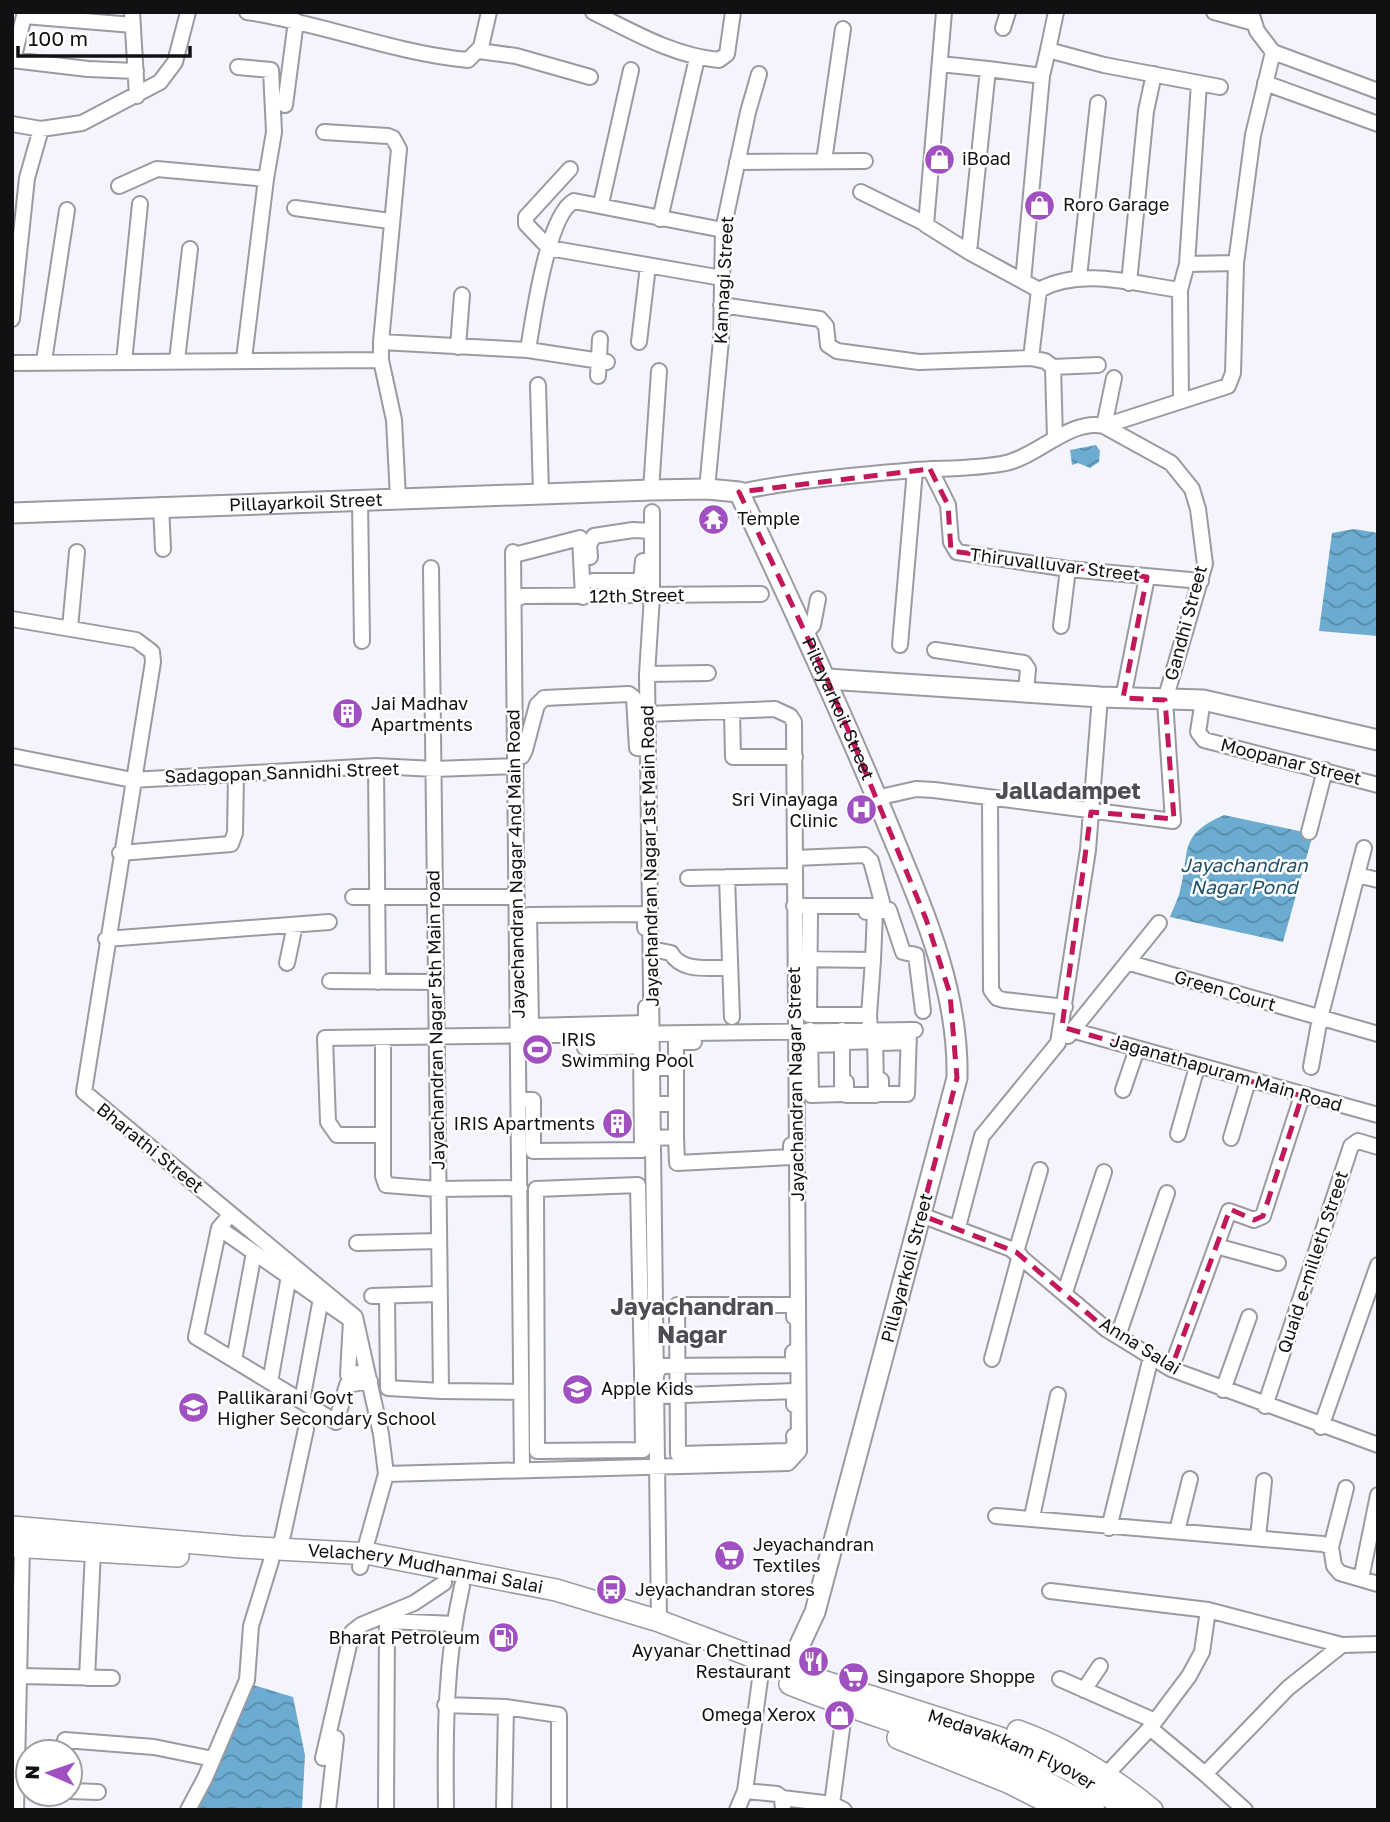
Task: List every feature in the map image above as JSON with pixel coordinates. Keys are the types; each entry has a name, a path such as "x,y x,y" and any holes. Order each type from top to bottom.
{"main road":[{"name":"Velachery Mudhanmai Salai","path":"16,1540 361,1560 573,1600 660,1621 824,1682"},
{"name":"Velachery Mudhanmai Salai","path":"16,1540 93,1551 275,1555"},
{"name":"Velachery Mudhanmai Salai","path":"361,1560 453,1584 573,1600 663,1632 866,1714 1000,1759 1040,1777 1094,1810"},
{"name":"Medavakkam Flyover","path":"824,1682 1000,1738 1052,1760 1128,1810"},
{"path":"891,1704 911,1701 934,1704 1047,1742 1106,1775 1152,1810"},
{"path":"866,1714 874,1726 894,1736 1008,1782 1057,1808"}],"street":[{"path":"12,124 41,130 82,123 137,96 168,75 175,62 188,12"},
{"path":"247,12 280,15 391,46 474,56 525,58 590,77"},
{"path":"474,56 489,12"},
{"path":"593,12 608,16 698,58 725,58 733,12"},
{"path":"926,224 944,12"},
{"path":"1003,28 1008,12"},
{"path":"1023,281 1042,76 1056,12"},
{"path":"1214,12 1252,18 1273,52 1378,91"},
{"path":"136,71 13,60 25,14 132,18 136,71 137,96"},
{"path":"285,105 296,21"},
{"path":"824,161 843,29"},
{"path":"1048,50 1220,87"},
{"path":"739,492 1015,460 1091,424 1104,426 1228,386 1233,373 1236,263 1249,159 1273,52"},
{"path":"660,219 698,58"},
{"path":"940,64 1042,76"},
{"path":"239,67 271,70 273,139 244,359"},
{"path":"969,252 988,69"},
{"path":"601,204 631,70"},
{"name":"Kannagi Street","path":"707,489 721,340 723,230 759,74"},
{"path":"1129,283 1146,111 1154,74"},
{"path":"1181,401 1180,290 1187,264 1199,83"},
{"path":"1265,83 1378,124"},
{"path":"1079,277 1098,103"},
{"path":"12,318 22,209 41,130"},
{"path":"324,132 388,136 397,143 399,149 390,221 381,342 381,360 394,421 398,498"},
{"path":"737,162 865,161"},
{"path":"119,186 157,169 266,179"},
{"path":"570,169 526,217 526,224 549,248 722,278"},
{"path":"861,192 926,224 969,252 1039,290"},
{"path":"528,350 538,284 567,204 580,200 660,219 723,230"},
{"path":"124,362 140,204"},
{"path":"296,208 390,221"},
{"path":"44,361 67,210"},
{"path":"177,360 190,249"},
{"path":"1187,264 1236,263"},
{"path":"639,342 648,266"},
{"path":"1039,290 1058,280 1079,277 1180,290"},
{"path":"1031,358 1039,290"},
{"path":"458,347 462,295"},
{"path":"721,305 820,320 826,326 828,345 837,351 919,362 1031,358 1045,361 1053,367 1098,365"},
{"path":"381,342 528,350 602,366 600,339"},
{"path":"12,363 244,359 381,360"},
{"path":"1053,367 1055,439"},
{"path":"651,490 659,371"},
{"path":"1104,426 1114,378"},
{"path":"538,385 541,494"},
{"name":"Gandhi Street","path":"1104,426 1171,463 1192,489 1205,564 1165,700"},
{"name":"Thiruvalluvar Street","path":"930,469 948,505 951,542 957,552 1068,569 1201,581"},
{"path":"900,645 915,470"},
{"name":"Pillayarkoil Street","path":"12,513 162,505 651,490 707,489 739,492 827,679 926,919 950,993 958,1039 957,1077 815,1612 788,1670"},
{"path":"360,499 362,641"},
{"path":"162,505 163,549"},
{"name":"Jayachandran Nagar 1st Main Road","path":"652,512 647,531 652,596 647,674 660,1621"},
{"path":"589,597 593,581 589,545 594,536 647,531 641,581 593,581"},
{"name":"Jayachandran Nagar 4nd Main Road","path":"522,1470 518,1036 524,969 517,897 514,554 580,538 589,597"},
{"path":"12,619 70,628 77,552"},
{"name":"Jayachandran Nagar 5th Main road","path":"431,568 440,1391"},
{"path":"1061,626 1068,569"},
{"path":"1123,698 1147,577"},
{"name":"12th Street","path":"514,600 523,596 761,594"},
{"path":"806,633 813,625 818,599"},
{"name":"Bharathi Street","path":"70,628 136,640 147,646 153,662 106,939 84,1093 292,1261 355,1317 369,1376 386,1474 361,1560"},
{"path":"935,650 1024,663 1028,668 1026,691"},
{"path":"647,674 708,673"},
{"path":"827,679 1123,698 1203,700 1378,740"},
{"path":"516,761 526,750 537,705 551,695 629,694 634,698 637,748 648,749"},
{"path":"1058,1042 1091,811 1100,696"},
{"path":"876,798 916,789 1173,821 1165,700"},
{"name":"Moopanar Street","path":"1203,700 1198,732 1201,738 1378,785"},
{"name":"Jayachandran Nagar Street","path":"386,1474 788,1463 799,1451 805,1035 802,959 794,910 795,729 790,716 775,709 648,714"},
{"path":"732,712 733,757 795,757"},
{"name":"Sadagopan Sannidhi Street","path":"12,756 132,780 376,766 435,769 516,761"},
{"path":"376,766 378,982"},
{"path":"1309,832 1325,770"},
{"path":"120,853 231,844 235,833 236,774"},
{"path":"990,799 991,989 997,998 1004,1000 1065,1007"},
{"path":"1311,1067 1320,1018 1364,848"},
{"path":"794,910 881,905 882,902 872,860 864,855 795,858"},
{"path":"1357,875 1378,880"},
{"path":"688,878 795,876"},
{"path":"727,877 732,1017"},
{"path":"353,897 517,897"},
{"path":"794,910 810,914 889,910 903,952 916,955 923,1012"},
{"path":"844,1037 846,1095 876,1095 873,960 875,912"},
{"path":"645,914 646,1023 531,1026 524,969 529,915 645,914"},
{"path":"810,914 802,959 809,1015 875,1032 911,1034 907,1094 881,1094 875,1032"},
{"path":"106,939 330,922"},
{"path":"958,1227 982,1136 1058,1042 1075,1031 1159,923"},
{"path":"287,963 295,925"},
{"path":"651,949 671,953 676,962 685,967 730,968"},
{"path":"802,959 873,960"},
{"name":"Green Court","path":"1130,963 1378,1034"},
{"path":"330,981 435,982"},
{"name":"Jaganathapuram Main Road","path":"1075,1031 1378,1115"},
{"path":"383,1135 337,1135 331,1130 328,1122 325,1038 653,1034 844,1037 875,1032"},
{"path":"519,1100 533,1100 533,1151 642,1150 641,1046 585,1048 585,1035"},
{"path":"805,1035 811,1095 842,1094 844,1037"},
{"path":"383,1039 383,1176 386,1185 437,1189 520,1188"},
{"path":"790,1039 791,1157 677,1163 676,1068 676,1042 790,1039"},
{"path":"1123,1090 1137,1049"},
{"path":"1178,1134 1197,1067"},
{"path":"654,1068 676,1068"},
{"path":"1231,1138 1248,1081"},
{"path":"1171,1370 1229,1211 1254,1220 1262,1219 1302,1096"},
{"path":"654,1104 676,1104"},
{"path":"654,1138 676,1137"},
{"name":"Quaid e-milleth Street","path":"1265,1406 1351,1146 1358,1141 1378,1147"},
{"path":"992,1359 1040,1170"},
{"path":"1065,1292 1104,1172"},
{"path":"638,1185 642,1371 643,1450 537,1451 536,1189 638,1185"},
{"path":"1118,1336 1167,1193"},
{"path":"219,1228 351,1320 347,1380 336,1422 195,1337 219,1228 231,1214"},
{"name":"Anna Salai","path":"921,1215 958,1227 1018,1254 1118,1336 1171,1370 1378,1446"},
{"path":"357,1242 438,1241"},
{"path":"1216,1246 1278,1263"},
{"path":"234,1360 253,1258"},
{"path":"640,1261 656,1260"},
{"path":"270,1382 292,1261"},
{"path":"1321,1427 1378,1265"},
{"path":"372,1296 439,1294"},
{"path":"387,1296 388,1388 522,1392"},
{"path":"302,1401 320,1298"},
{"path":"642,1371 677,1366 793,1365 794,1305 677,1305 677,1366 677,1395 678,1454 788,1451 795,1446 794,1391 779,1392 677,1395 658,1396"},
{"path":"1223,1390 1249,1317"},
{"path":"1109,1528 1151,1357"},
{"path":"778,1365 779,1392"},
{"path":"347,1380 369,1376"},
{"path":"1032,1517 1058,1395"},
{"path":"188,1810 247,1680 255,1607 275,1555 306,1429"},
{"path":"1177,1531 1190,1479"},
{"path":"1258,1537 1264,1481"},
{"path":"1346,1488 1331,1547 1336,1570 1378,1584"},
{"path":"1361,1580 1378,1495"},
{"path":"996,1516 1032,1517 1109,1528 1258,1537 1331,1547"},
{"path":"16,1540 19,1738"},
{"path":"87,1678 93,1551"},
{"path":"323,1758 352,1632 361,1625 453,1584 455,1624 445,1704 446,1810"},
{"path":"1050,1591 1208,1610 1342,1645 1378,1644"},
{"path":"1106,1775 1153,1725 1189,1676 1206,1641 1208,1610"},
{"path":"328,1810 342,1694 359,1636 387,1621 455,1624"},
{"path":"386,1810 387,1621"},
{"path":"1205,1774 1288,1688 1342,1645"},
{"path":"1084,1690 1100,1666"},
{"path":"737,1810 745,1791 761,1672"},
{"path":"19,1676 111,1678"},
{"path":"1060,1679 1153,1725 1245,1810"},
{"path":"445,1704 506,1707 559,1715 559,1810"},
{"path":"745,1791 777,1794 783,1804 838,1807 845,1706"},
{"path":"505,1810 506,1707"},
{"path":"84,1741 154,1747 213,1759"},
{"path":"84,1792 98,1792"}],"highlighted area":[{"path":"930,469 948,505 951,551 1147,577 1123,698 1165,700 1174,819 1091,812 1062,1027 1302,1096 1263,1216 1254,1220 1230,1209 1171,1369 1106,1329 1016,1252 921,1215 957,1078 950,994 926,919 827,679 739,492"}],"water":[{"path":"1096,445 1100,451 1099,462 1090,468 1078,463 1072,465 1070,450"},
{"path":"1354,529 1378,533 1378,636 1319,631 1332,533"},
{"name":"Jayachandran Nagar Pond","path":"1224,815 1313,834 1283,942 1170,917 1179,894 1192,837"},
{"name":"IRIS Swimming Pool","path":"528,1046 548,1046 548,1055 528,1055"},
{"path":"253,1685 293,1697 305,1755 302,1810 196,1810"}],"place":[{"name":"iBoad","path":"939,159"},
{"name":"Roro Garage","path":"1040,205"},
{"name":"Temple","path":"714,519"},
{"name":"Jai Madhav Apartments","path":"348,714"},
{"name":"Sri Vinayaga Clinic","path":"861,810"},
{"name":"IRIS Swimming Pool","path":"538,1050"},
{"name":"IRIS Apartments","path":"618,1124"},
{"name":"Apple Kids","path":"578,1389"},
{"name":"Pallikarani Govt Higher Secondary School","path":"194,1408"},
{"name":"Jeyachandran Textiles","path":"730,1555"},
{"name":"Jeyachandran stores","path":"612,1590"},
{"name":"Bharat Petroleum","path":"503,1638"},
{"name":"Ayyanar Chettinad Restaurant","path":"814,1661"},
{"name":"Singapore Shoppe","path":"854,1677"},
{"name":"Omega Xerox","path":"839,1715"}],"district":[{"name":"Jalladampet","path":"1068,791"},
{"name":"Jayachandran Nagar","path":"692,1321"}]}
